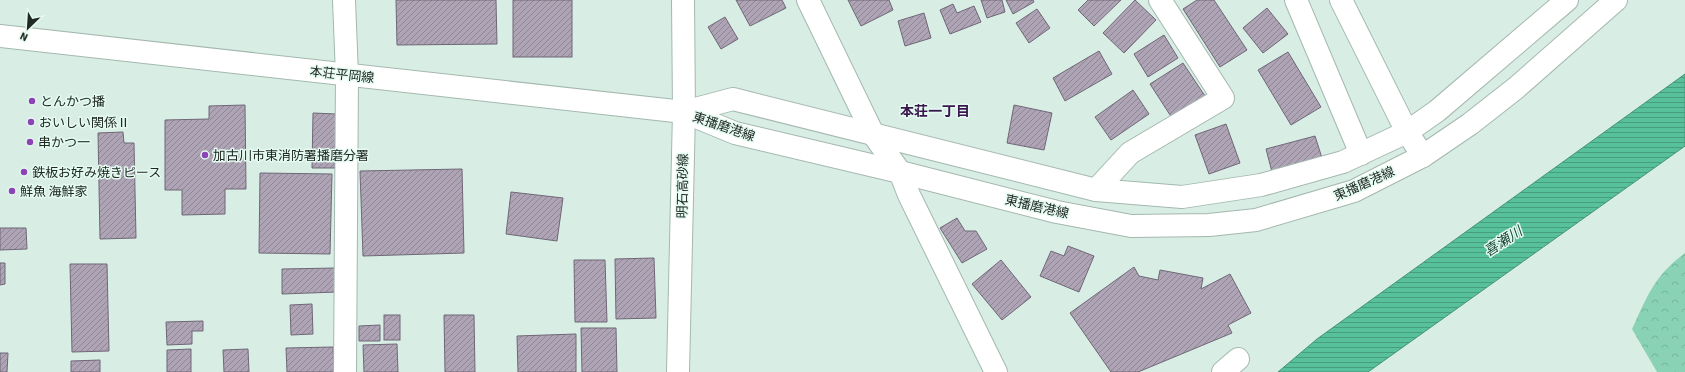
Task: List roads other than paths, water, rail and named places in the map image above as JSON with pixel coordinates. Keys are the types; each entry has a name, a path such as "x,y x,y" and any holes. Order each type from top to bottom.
{"main road":[{"path":"344,0 347,74 345,372"},
{"name":"明石高砂線","path":"678,372 684,112 682,0"},
{"path":"808,0 873,134 900,172 909,195 996,372"},
{"path":"1096,190 1130,153 1223,98 1160,0"},
{"path":"1296,0 1361,154"},
{"path":"1341,0 1407,132 1424,156"},
{"name":"東播磨港線","path":"684,112 733,99 1096,190 1182,197 1261,185 1343,162 1407,132 1443,106 1567,0"},
{"name":"東播磨港線","path":"684,112 734,132 1057,212 1131,226 1209,226 1256,220 1354,191 1424,156 1470,124 1516,88 1616,0"},
{"name":"本荘平岡線","path":"0,36 684,112"}],"water":[{"name":"喜瀬川","path":"1685,74 1685,146 1368,372 1278,372 1317,339"}],"place":[{"name":"とんかつ播","path":"32,101"},
{"name":"おいしい関係Ⅱ","path":"31,122"},
{"name":"串かつ一","path":"30,142"},
{"name":"加古川市東消防署播磨分署","path":"205,155"},
{"name":"鉄板お好み焼きピース","path":"24,172"},
{"name":"鮮魚 海鮮家","path":"12,191"}],"district":[{"name":"本荘一丁目","path":"935,111"}]}
